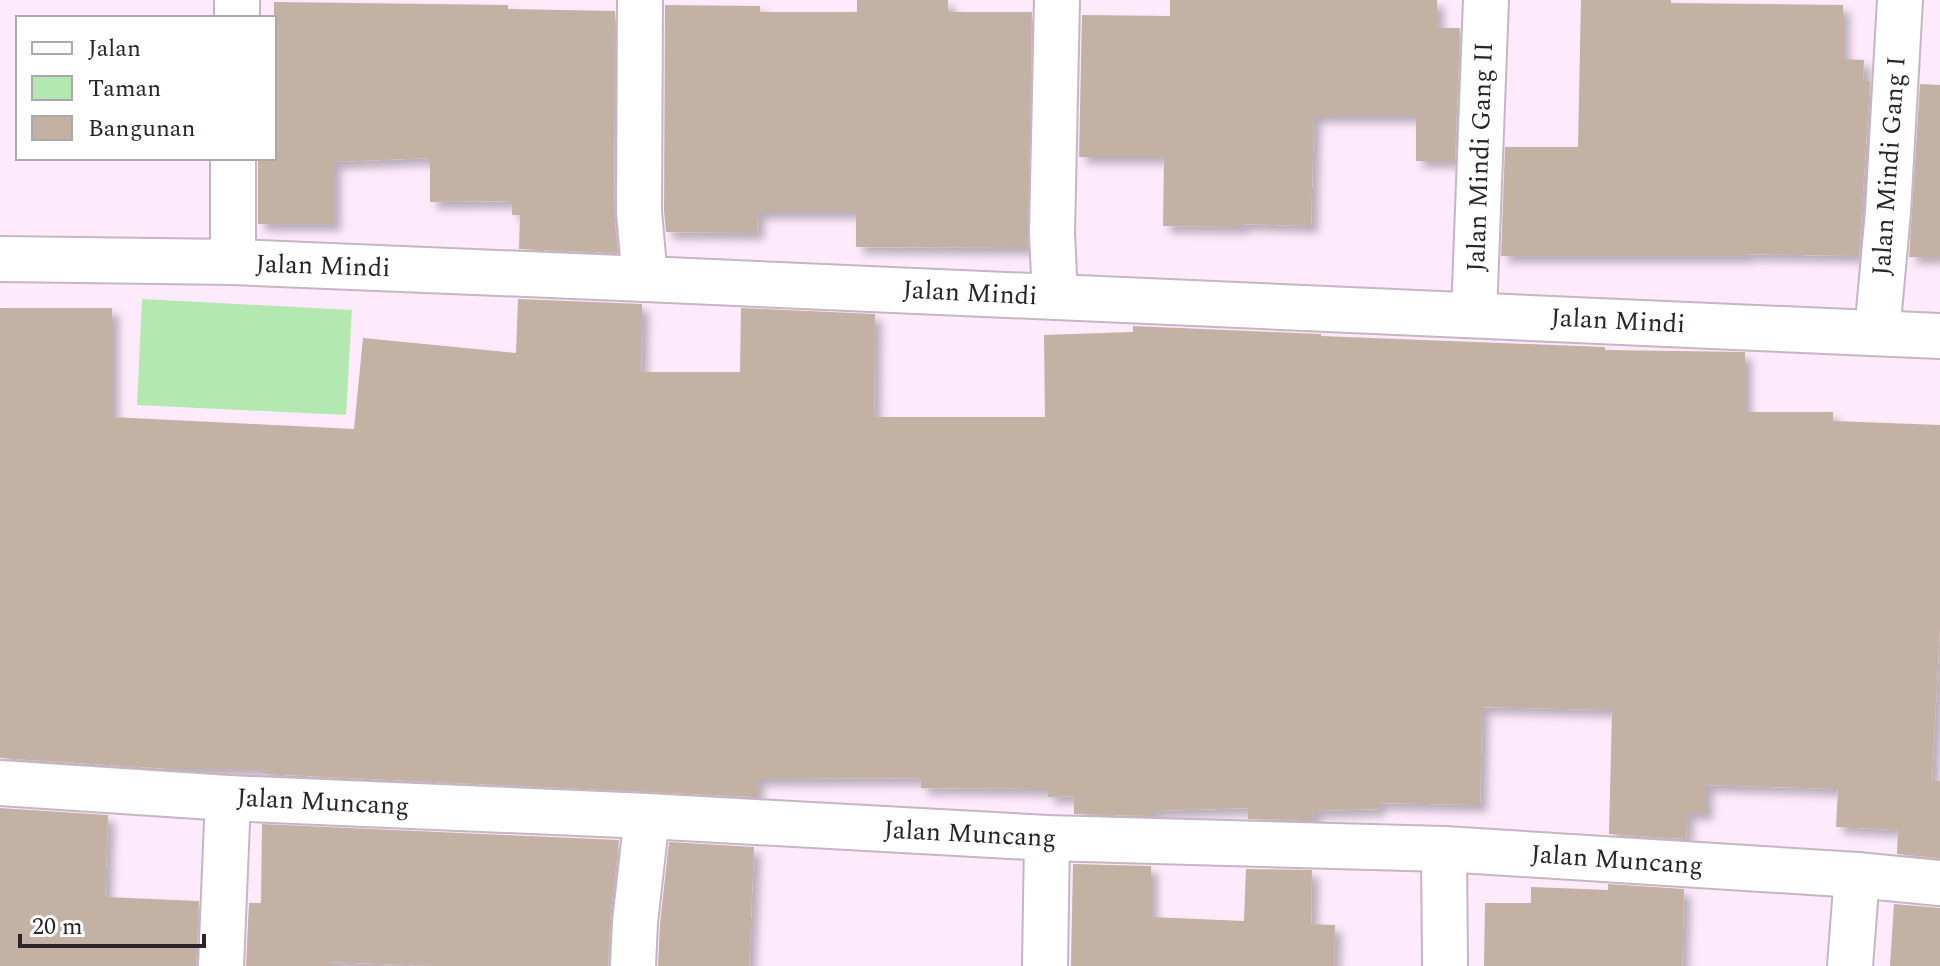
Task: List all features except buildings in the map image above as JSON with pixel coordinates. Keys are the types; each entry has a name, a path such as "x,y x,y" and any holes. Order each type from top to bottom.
{"street":[{"path":"640,0 639,212 645,279"},
{"path":"1055,297 1052,233 1057,0"},
{"name":"Jalan Mindi Gang II","path":"1474,314 1486,0"},
{"name":"Jalan Mindi Gang I","path":"1877,333 1888,212 1900,0"},
{"path":"233,160 233,262"},
{"name":"Jalan Mindi","path":"0,259 233,262 1940,336"},
{"name":"Jalan Muncang","path":"0,783 228,798 647,816 1047,838 1444,849 1940,883"},
{"path":"221,966 228,798"},
{"path":"633,966 647,816"},
{"path":"1045,966 1047,838"},
{"path":"1444,849 1445,966"},
{"path":"1850,966 1857,875"}],"green space":[{"path":"142,299 352,310 346,415 137,405"}]}
